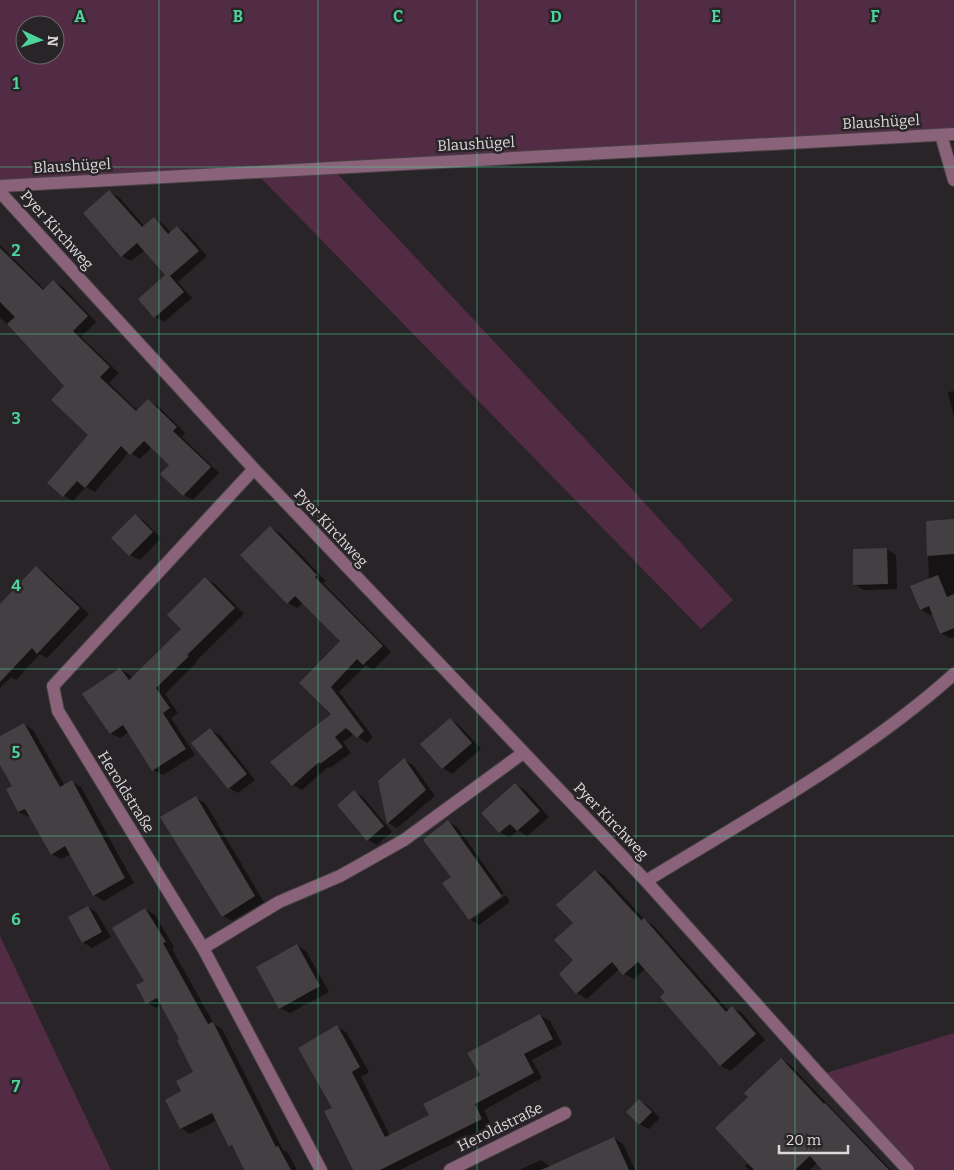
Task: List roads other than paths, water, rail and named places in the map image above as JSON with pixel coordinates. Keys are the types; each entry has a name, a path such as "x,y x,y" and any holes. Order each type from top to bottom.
{"street":[{"path":"948,134 954,180"},
{"name":"Blaushügel","path":"0,186 948,134"},
{"name":"Pyer Kirchweg","path":"0,192 254,470 646,881 908,1170"},
{"name":"Heroldstraße","path":"254,470 54,686 58,710 203,948 321,1170"},
{"name":"Pyer Kirchweg","path":"646,881 793,791 853,751 930,695 954,674"},
{"path":"203,948 279,902 340,876 404,840 523,753"},
{"name":"Heroldstraße","path":"450,1170 565,1113"}]}
